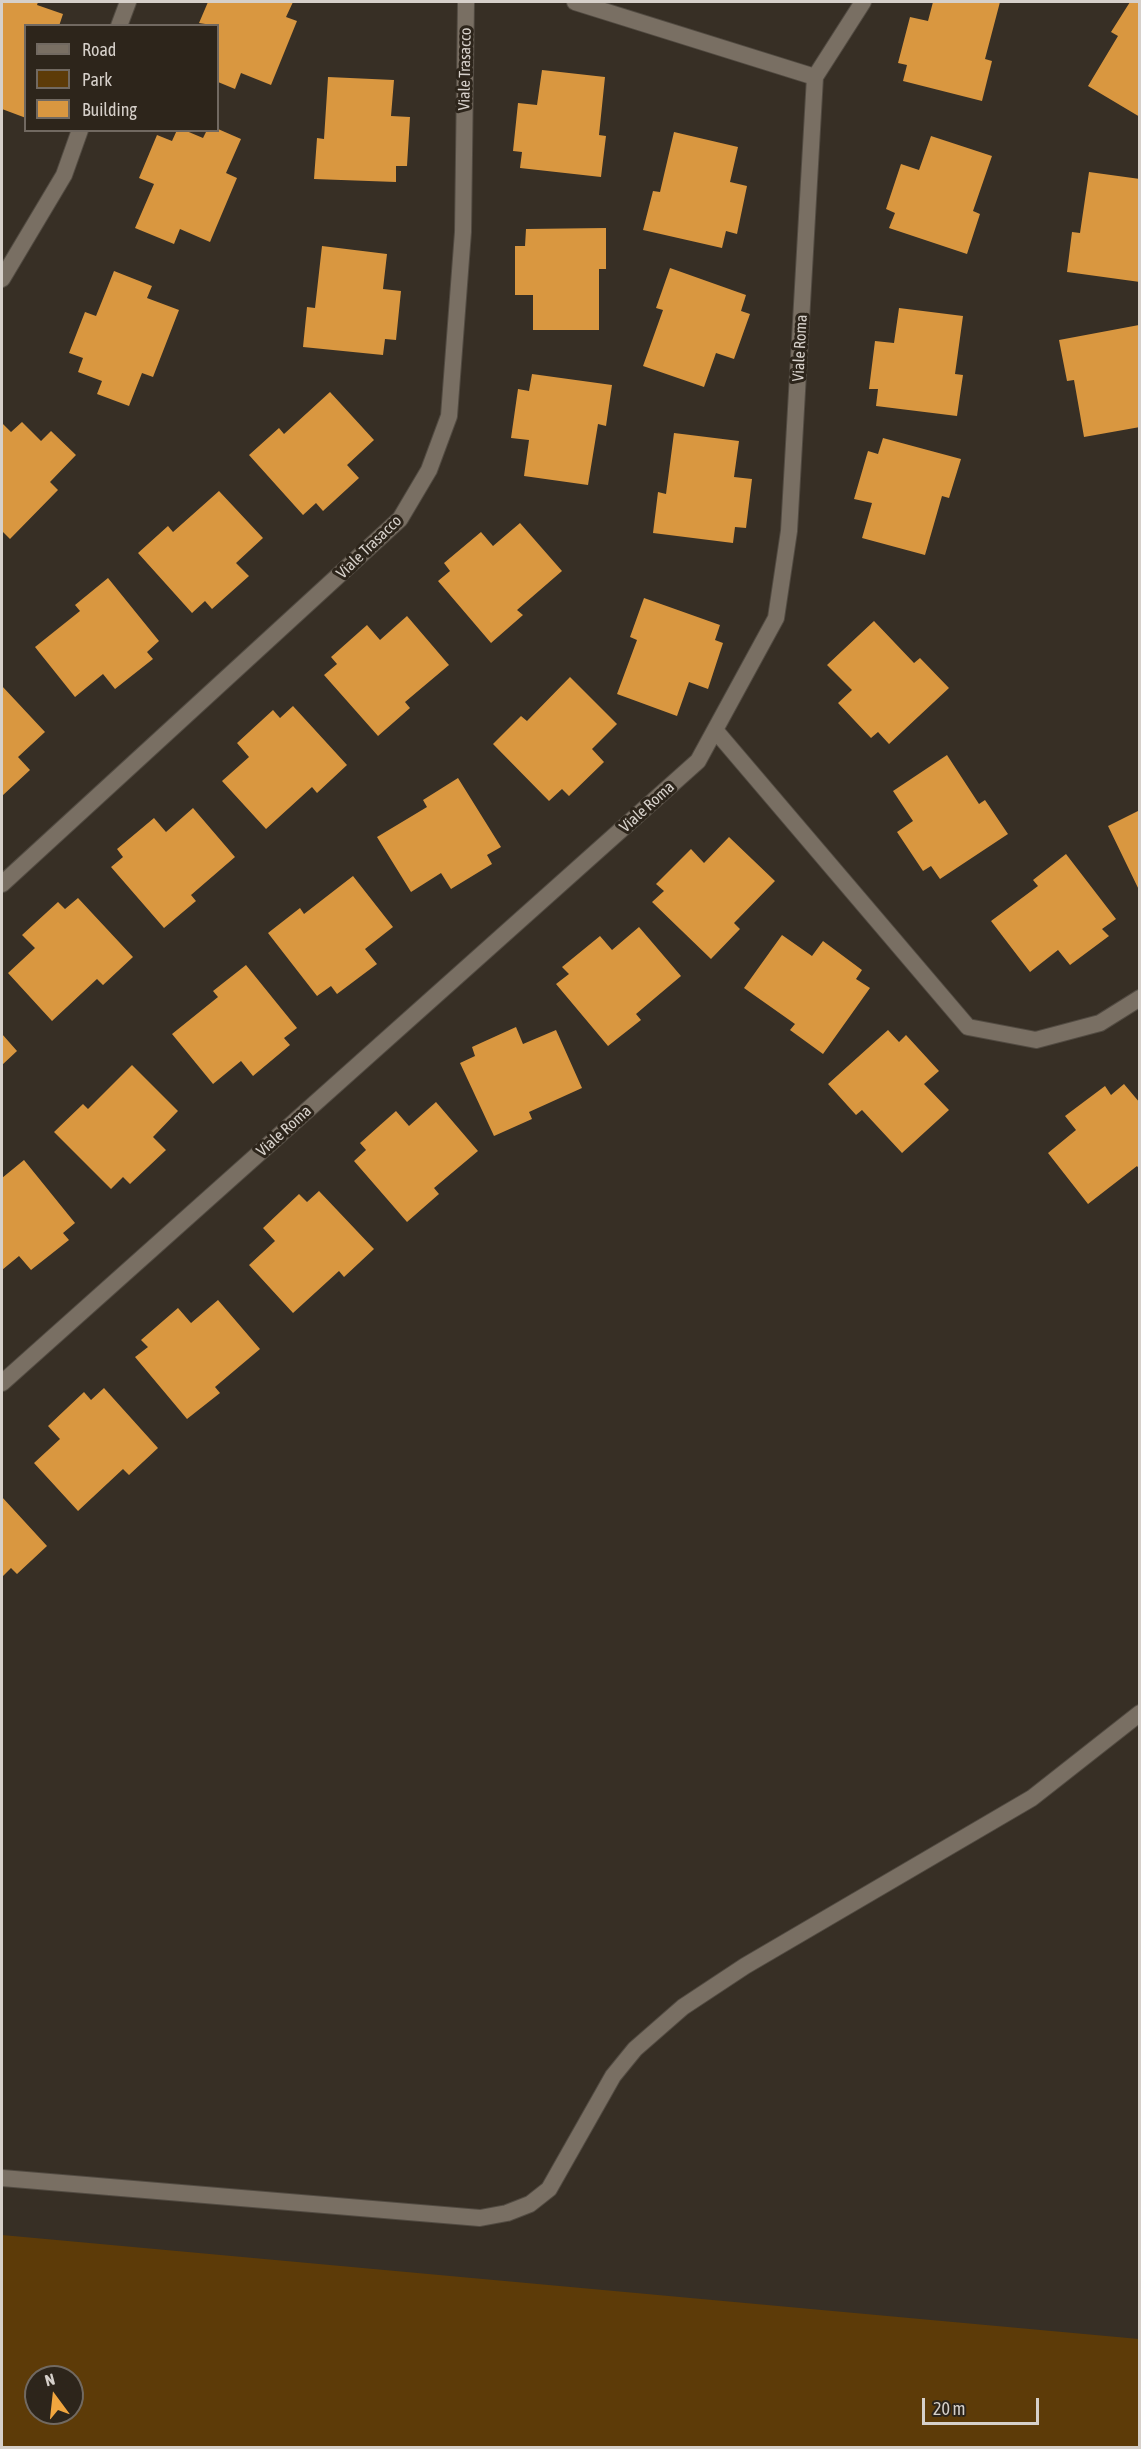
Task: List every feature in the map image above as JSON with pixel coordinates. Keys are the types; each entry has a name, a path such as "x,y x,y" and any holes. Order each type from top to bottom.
{"street":[{"path":"120,24 128,2"},
{"name":"Viale Trasacco","path":"2,884 400,519 429,470 449,416 463,232 466,2"},
{"path":"575,2 815,77"},
{"name":"Viale Roma","path":"2,1383 698,761 776,618 786,552 815,77 863,2"},
{"path":"2,279 64,175 79,132"},
{"path":"715,730 968,1027 1036,1040 1100,1023 1140,998"},
{"path":"2,2178 480,2218 507,2213 530,2204 549,2189 613,2076 635,2049 683,2007 745,1966 1032,1798 1140,1713"}],"green space":[{"path":"2,2235 1139,2339 1139,2447 2,2447"}],"building":[{"path":"2,2 38,2 37,5 63,14 60,24 24,24 24,117 2,109"},
{"path":"208,2 293,2 286,17 297,21 271,85 241,73 235,89 219,82 219,24 199,23"},
{"path":"933,2 1000,2 985,59 992,61 982,101 903,81 907,65 898,63 910,17 928,21"},
{"path":"1130,2 1140,2 1140,117 1088,86 1118,36 1111,32"},
{"path":"542,70 605,77 599,135 606,136 601,177 520,168 522,152 513,151 518,103 537,105"},
{"path":"328,77 394,80 391,116 410,117 407,166 396,166 396,182 314,179 317,138 324,139"},
{"path":"219,129 241,139 226,173 237,178 210,242 180,229 174,244 135,228 154,184 139,178 157,135 172,141 176,132 189,132 203,138 206,132 219,132"},
{"path":"674,132 738,147 730,182 747,186 737,234 726,231 722,248 643,230 653,191 660,192"},
{"path":"931,136 992,156 973,211 980,214 967,254 889,228 895,213 886,209 901,164 919,170"},
{"path":"1089,172 1140,179 1140,282 1067,272 1072,232 1080,233"},
{"path":"606,228 606,269 599,269 599,330 533,330 533,295 515,295 515,246 525,246 526,229"},
{"path":"322,246 387,254 383,289 401,291 396,340 385,339 383,355 303,347 307,307 315,308"},
{"path":"670,268 746,295 741,311 750,314 734,359 716,353 704,387 643,366 663,310 656,308"},
{"path":"114,271 152,286 147,298 179,310 153,377 142,373 129,406 97,394 102,381 78,372 83,358 69,353 85,312 96,316"},
{"path":"899,308 963,316 955,374 963,375 957,416 876,406 878,389 869,389 875,341 894,343"},
{"path":"1139,325 1140,427 1084,437 1074,380 1067,381 1059,340"},
{"path":"532,374 612,385 606,426 598,424 588,485 524,476 529,440 511,438 518,389 529,391"},
{"path":"330,392 374,440 347,465 359,478 323,511 316,503 303,515 249,455 279,428 284,434"},
{"path":"22,422 41,441 51,431 76,455 50,482 58,490 10,539 2,531 2,423 11,432"},
{"path":"674,433 739,441 734,477 752,479 746,528 735,527 733,543 653,533 658,492 666,494"},
{"path":"883,438 961,459 949,498 942,496 925,555 862,538 872,503 854,499 868,451 878,454"},
{"path":"219,491 263,538 236,563 249,576 212,609 205,601 192,613 138,553 168,526 173,532"},
{"path":"520,523 562,571 517,610 523,615 491,643 438,581 450,571 444,563 481,532 493,546"},
{"path":"108,578 159,641 147,652 153,659 115,689 103,674 75,697 35,647 80,611 75,605"},
{"path":"644,598 720,625 715,640 723,643 708,689 689,682 677,716 617,694 637,640 630,637"},
{"path":"407,616 449,665 405,702 410,708 378,736 324,675 337,664 331,657 367,625 380,640"},
{"path":"874,621 914,663 920,658 949,688 889,744 878,732 871,738 838,703 852,690 827,665"},
{"path":"570,677 617,724 592,749 604,762 569,796 562,789 549,801 493,744 521,716 527,721"},
{"path":"2,686 45,732 18,757 30,770 2,796"},
{"path":"293,706 347,765 317,793 312,787 266,829 222,781 249,757 237,743 273,710 280,718"},
{"path":"947,755 979,804 985,800 1008,834 940,879 931,866 923,871 897,832 913,821 893,791"},
{"path":"458,778 501,847 487,855 492,864 451,889 441,873 411,892 377,837 427,807 423,800"},
{"path":"193,808 235,857 191,895 196,901 164,928 111,867 123,857 117,849 154,818 166,832"},
{"path":"1140,810 1140,892 1108,826"},
{"path":"729,837 775,881 734,923 740,929 711,959 652,902 664,891 656,884 691,849 704,863"},
{"path":"1066,854 1116,919 1102,929 1109,936 1070,965 1058,950 1030,972 991,921 1038,886 1033,880"},
{"path":"353,876 393,927 365,949 377,964 337,994 331,986 317,996 268,933 300,908 304,914"},
{"path":"78,898 133,957 103,985 97,979 52,1021 8,973 35,948 22,935 58,902 65,909"},
{"path":"639,927 681,976 636,1014 641,1020 608,1046 556,984 569,974 562,967 600,936 612,950"},
{"path":"782,935 812,956 823,941 862,970 856,979 870,988 823,1054 790,1030 795,1024 744,988"},
{"path":"246,965 297,1028 284,1038 290,1045 253,1076 241,1061 213,1084 172,1034 218,997 213,991"},
{"path":"516,1027 523,1044 556,1030 582,1088 529,1112 532,1119 494,1136 460,1063 475,1056 472,1047"},
{"path":"888,1030 899,1042 906,1035 939,1071 924,1084 949,1110 902,1153 862,1110 856,1115 828,1084"},
{"path":"2,1034 17,1051 2,1065"},
{"path":"132,1065 178,1111 153,1137 166,1150 130,1184 123,1177 111,1189 54,1132 83,1104 88,1109"},
{"path":"1124,1084 1140,1103 1140,1170 1137,1166 1088,1204 1048,1153 1076,1130 1065,1116 1105,1086 1111,1095"},
{"path":"436,1102 478,1151 434,1188 439,1194 407,1222 354,1161 366,1150 360,1143 396,1111 409,1126"},
{"path":"24,1160 75,1223 63,1233 69,1240 31,1270 19,1256 2,1270 2,1178"},
{"path":"319,1191 374,1249 344,1277 339,1271 293,1313 249,1265 275,1241 263,1228 299,1194 307,1202"},
{"path":"218,1300 260,1349 215,1387 220,1393 187,1419 135,1357 148,1347 141,1340 178,1308 191,1323"},
{"path":"104,1388 158,1448 129,1475 123,1469 78,1511 34,1463 60,1439 48,1426 84,1392 91,1400"},
{"path":"2,1497 47,1546 17,1574 11,1568 2,1577"}]}
